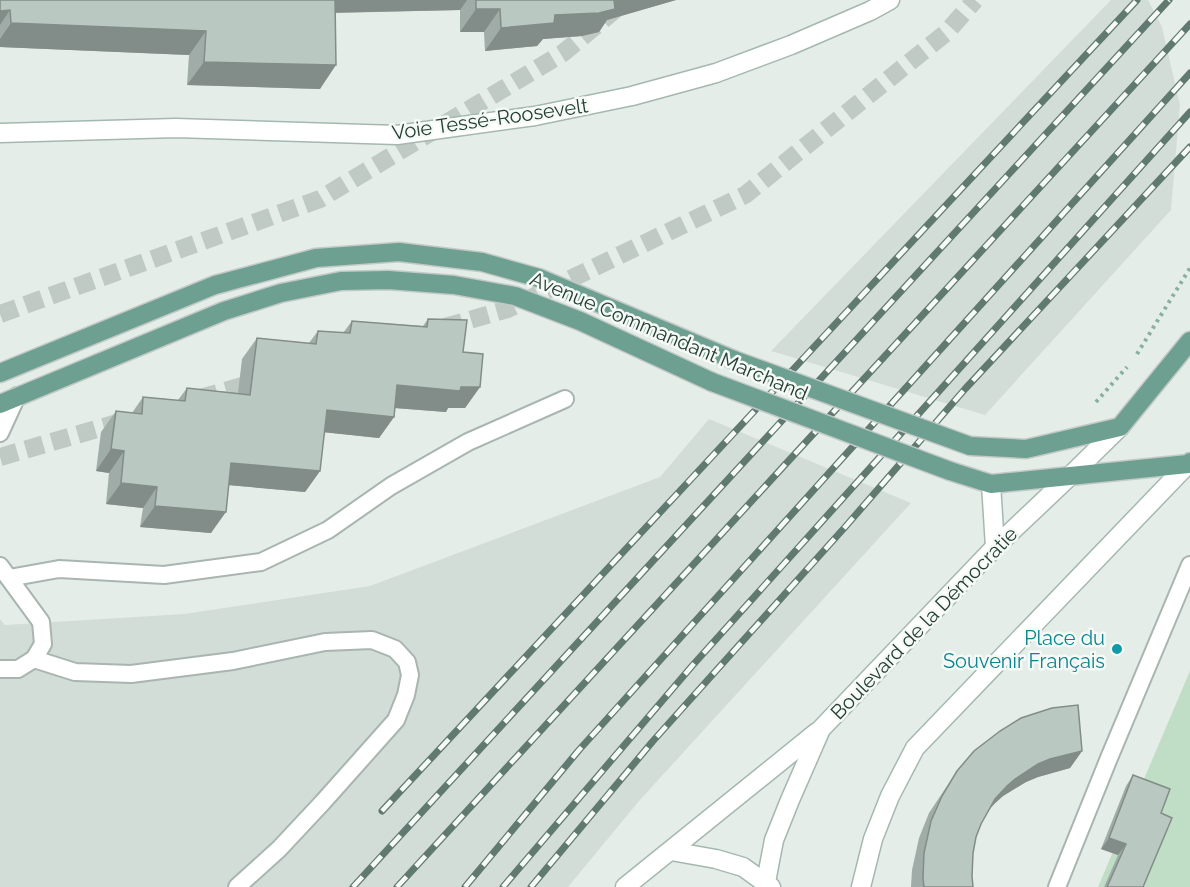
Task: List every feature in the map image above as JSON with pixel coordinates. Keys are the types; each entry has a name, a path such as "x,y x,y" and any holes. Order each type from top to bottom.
{"main road":[{"name":"Avenue Commandant Marchand","path":"0,374 215,285 316,258 399,252 482,262 539,279 734,360 970,446 1026,449 1120,427"},
{"name":"Avenue Commandant Marchand","path":"0,404 224,311 281,293 341,281 388,280 454,285 515,296 580,321 712,382 950,471 991,484 1189,465"},
{"path":"1120,427 1190,341"}],"street":[{"name":"Voie Tessé-Roosevelt","path":"0,133 176,128 397,135 535,116 632,96 716,73 791,45 890,0"},
{"name":"Boulevard de la Démocratie","path":"767,885 774,840 821,729 995,547 1120,427"},
{"path":"861,887 873,839 915,748 1189,465"},
{"path":"991,484 995,547"},
{"path":"625,887 821,729"},
{"path":"671,851 716,859 743,867 767,885"}],"lane":[{"path":"0,432 17,396"},
{"path":"5,572 59,569 164,575 261,562 328,530 391,486 468,442 565,399"},
{"path":"1060,886 1108,758 1190,566"},
{"path":"0,669 18,669 34,659 43,644 41,622 5,572"},
{"path":"34,659 75,672 131,674 233,661 325,642 372,640 395,649 407,662 410,675 406,695 396,720 279,849 237,887"}],"path":[{"path":"1136,356 1190,268"},
{"path":"1062,440 1128,364"}],"shaded area":[{"path":"1111,0 1148,0 1162,27 1180,105 1171,210 985,415 771,351"},
{"path":"709,419 911,503 639,801 568,887 0,887 0,619 5,625 184,614 370,586 660,477"}],"green space":[{"path":"1190,671 1190,887 1098,887"}],"building":[{"path":"0,0 335,0 336,65 204,62 206,31 11,23 10,10 0,11"},
{"path":"476,0 614,0 615,9 599,13 555,15 554,23 501,28 500,9 476,9"},
{"path":"428,319 467,320 463,352 483,354 480,387 461,387 460,391 397,385 394,417 327,410 320,471 231,463 226,512 155,506 157,487 121,483 124,451 111,449 116,411 142,414 143,397 185,401 187,388 250,395 257,338 316,344 318,331 350,333 352,321 427,327"},
{"path":"1078,705 1082,751 1038,764 1015,779 995,799 976,837 973,853 973,887 924,887 924,853 931,821 957,771 974,751 1021,718 1052,708"},
{"path":"1133,775 1170,789 1161,813 1172,818 1143,887 1107,887 1126,844 1109,838"}],"tunnel":[{"path":"0,314 320,199 563,53 627,0"},
{"path":"445,327 508,309 745,195 947,32 975,0"},
{"path":"200,398 260,381"},
{"path":"0,457 128,420"}],"railway":[{"path":"382,811 1137,0"},
{"path":"353,887 1169,0"},
{"path":"397,887 1190,24"},
{"path":"465,887 579,750 1190,73"},
{"path":"503,887 692,666 1190,112"},
{"path":"531,887 653,741 846,526 965,389 1190,147"}],"place":[{"name":"Place du Souvenir Français","path":"1117,649"}]}
